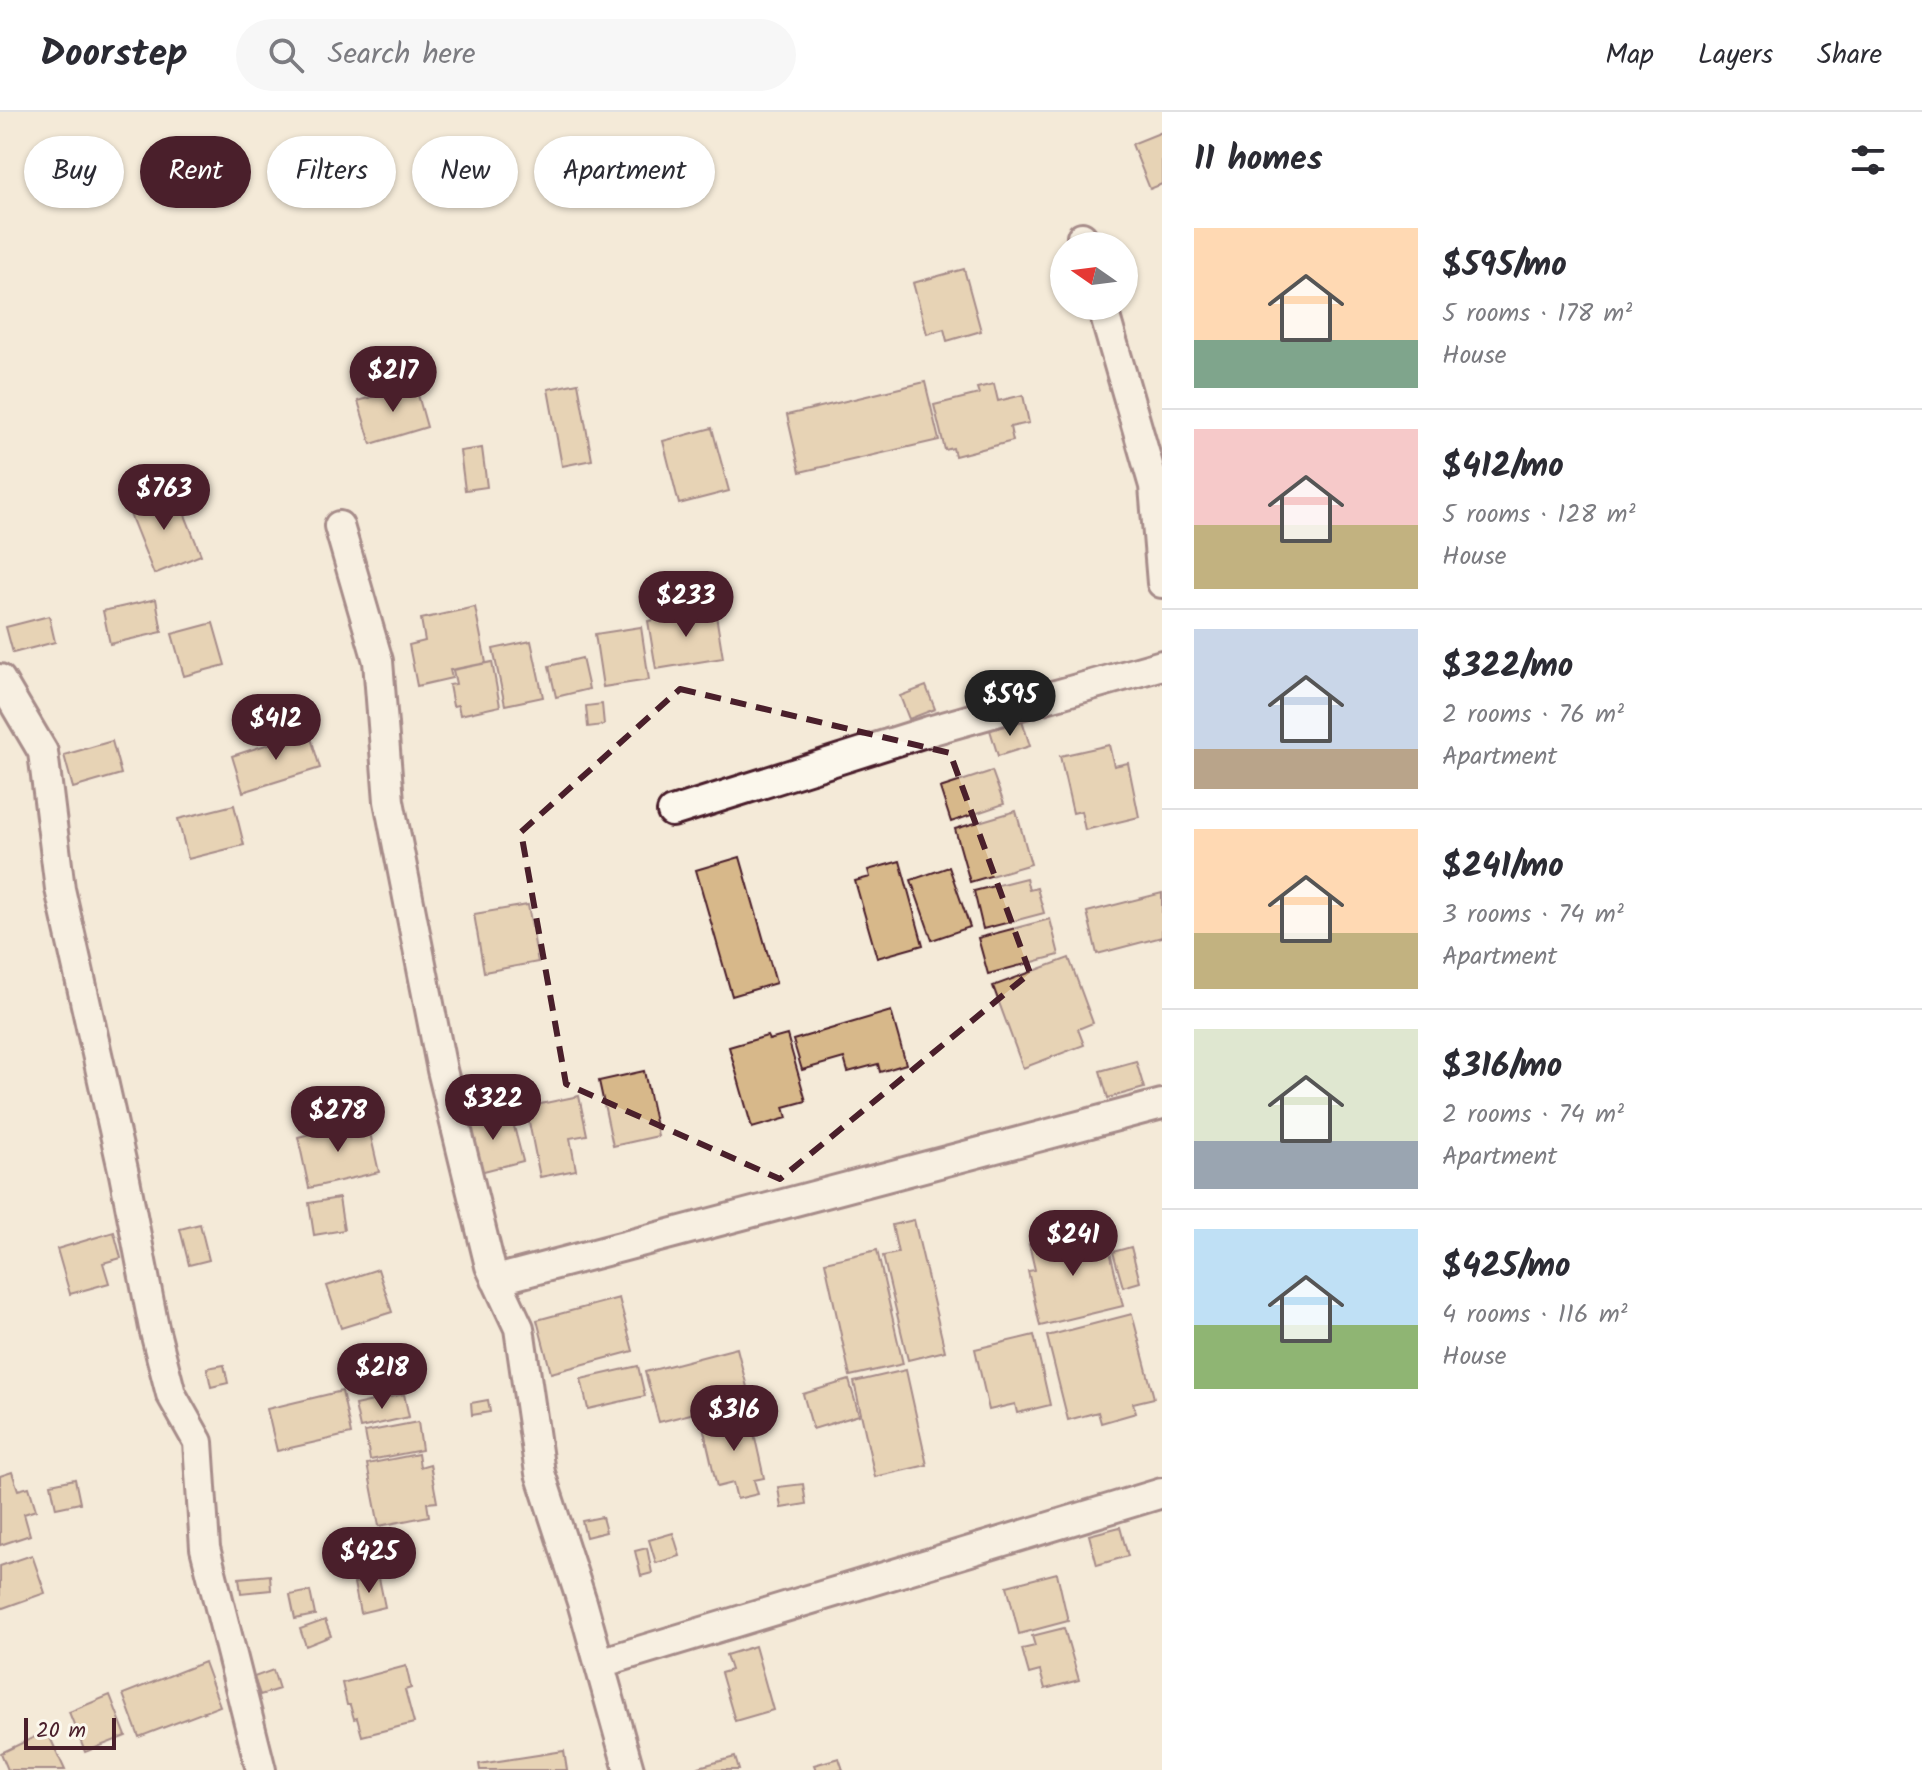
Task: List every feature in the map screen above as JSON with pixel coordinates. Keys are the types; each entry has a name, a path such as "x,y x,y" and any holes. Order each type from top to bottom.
{"street":[{"path":"1106,320 1154,486 1162,583"},
{"path":"339,526 378,661 389,801 442,1070 490,1266 519,1328 540,1473 600,1663 629,1770"},
{"path":"672,812 929,731 1162,665"},
{"path":"0,679 43,752 60,889 124,1174 154,1328 171,1394 198,1442 205,1548 261,1770"},
{"path":"496,1280 1162,1104"},
{"path":"600,1663 1162,1493"}],"highlighted area":[{"path":"680,689 950,753 1030,973 780,1179 566,1084 521,832"}],"building":[{"path":"1162,132 1162,184 1150,189 1132,144"},
{"path":"964,269 981,331 947,341 944,329 927,334 913,283"},
{"path":"925,382 939,440 800,472 787,415"},
{"path":"578,383 592,460 562,466 548,389"},
{"path":"415,384 427,427 371,444 358,401"},
{"path":"994,384 998,401 1023,395 1029,423 1010,427 1013,441 955,456 953,448 945,450 934,405 979,394 977,388"},
{"path":"712,428 729,491 679,504 663,441"},
{"path":"482,448 487,487 465,490 460,451"},
{"path":"175,490 201,555 154,574 128,509"},
{"path":"156,599 162,632 110,644 103,611"},
{"path":"475,607 486,663 450,670 452,678 417,686 409,645 425,641 421,619"},
{"path":"715,609 723,658 656,669 648,621"},
{"path":"49,616 55,642 13,653 6,627"},
{"path":"213,623 225,665 184,676 172,634"},
{"path":"641,627 649,680 603,687 595,634"},
{"path":"531,641 543,697 505,705 493,649"},
{"path":"582,658 589,689 556,697 549,666"},
{"path":"492,662 500,706 460,715 458,705 453,706 449,685 456,684 453,670"},
{"path":"926,686 935,709 909,719 900,696"},
{"path":"602,704 604,725 588,727 586,706"},
{"path":"1022,720 1030,746 998,756 990,730"},
{"path":"309,731 320,768 243,792 232,756"},
{"path":"112,741 121,774 73,788 64,755"},
{"path":"1109,745 1114,766 1128,763 1139,817 1085,830 1081,811 1073,813 1060,756"},
{"path":"992,771 1004,804 951,822 940,788"},
{"path":"234,805 244,845 188,859 178,819"},
{"path":"1016,811 1031,864 970,882 955,829"},
{"path":"740,857 776,983 732,996 696,870"},
{"path":"900,861 923,945 877,958 855,881 870,877 868,870"},
{"path":"949,867 970,927 932,940 911,880"},
{"path":"1026,878 1029,890 1037,888 1044,913 983,929 974,891"},
{"path":"1162,893 1162,937 1097,954 1087,912"},
{"path":"528,905 538,962 484,972 474,914"},
{"path":"1050,919 1059,955 988,974 978,938"},
{"path":"1069,958 1093,1023 1078,1029 1084,1045 1023,1068 993,986"},
{"path":"891,1011 906,1064 880,1072 878,1064 848,1072 844,1058 802,1070 793,1040"},
{"path":"787,1035 806,1101 784,1107 787,1118 752,1128 729,1047 767,1036 769,1040"},
{"path":"1136,1061 1144,1088 1108,1098 1100,1071"},
{"path":"644,1071 658,1136 613,1146 599,1081"},
{"path":"579,1096 587,1135 570,1138 576,1170 540,1177 526,1107"},
{"path":"510,1111 523,1161 476,1173 463,1124"},
{"path":"367,1120 379,1172 309,1188 298,1137"},
{"path":"339,1198 344,1230 314,1235 309,1203"},
{"path":"914,1220 945,1351 908,1360 883,1256 898,1253 892,1225"},
{"path":"200,1224 209,1260 189,1265 180,1229"},
{"path":"1084,1231 1086,1240 1106,1235 1123,1306 1040,1326 1028,1271 1035,1270 1029,1244"},
{"path":"114,1232 121,1258 103,1263 109,1283 70,1294 57,1249"},
{"path":"1131,1247 1140,1282 1123,1287 1113,1252"},
{"path":"877,1250 903,1364 850,1376 825,1262"},
{"path":"378,1269 392,1312 341,1328 327,1286"},
{"path":"619,1298 633,1351 551,1373 537,1320"},
{"path":"1132,1314 1154,1398 1133,1403 1136,1413 1101,1423 1098,1412 1068,1420 1047,1336"},
{"path":"1034,1335 1050,1405 1017,1413 1015,1404 989,1410 975,1349"},
{"path":"737,1348 750,1399 659,1422 645,1372"},
{"path":"224,1365 228,1383 211,1387 207,1368"},
{"path":"638,1366 645,1396 588,1409 581,1379"},
{"path":"906,1370 927,1465 875,1477 854,1382"},
{"path":"849,1380 859,1415 813,1429 803,1394"},
{"path":"342,1391 351,1434 277,1451 267,1409"},
{"path":"404,1394 409,1417 360,1428 355,1405"},
{"path":"488,1400 490,1412 472,1415 471,1403"},
{"path":"749,1411 764,1478 754,1480 758,1494 737,1499 733,1483 717,1487 702,1422"},
{"path":"418,1422 422,1450 370,1460 365,1432"},
{"path":"418,1454 420,1467 430,1464 437,1502 427,1503 429,1516 379,1526 367,1464"},
{"path":"12,1472 18,1490 29,1487 36,1510 24,1514 30,1535 0,1545 0,1476"},
{"path":"75,1479 80,1503 56,1508 51,1484"},
{"path":"803,1484 806,1504 781,1508 778,1487"},
{"path":"602,1517 606,1532 586,1537 582,1521"},
{"path":"1120,1527 1128,1556 1097,1565 1089,1535"},
{"path":"673,1533 680,1556 656,1563 649,1540"},
{"path":"647,1548 652,1573 641,1576 635,1551"},
{"path":"32,1555 45,1593 0,1609 0,1566"},
{"path":"1057,1573 1068,1621 1019,1634 1007,1586"},
{"path":"270,1575 271,1590 241,1593 239,1578"},
{"path":"379,1578 385,1607 360,1613 354,1583"},
{"path":"310,1591 315,1615 295,1619 290,1595"},
{"path":"325,1620 331,1636 306,1646 300,1629"},
{"path":"1064,1628 1079,1680 1045,1689 1040,1671 1029,1674 1022,1649 1035,1646 1032,1636"},
{"path":"755,1646 773,1710 735,1721 721,1673 731,1670 726,1655"},
{"path":"204,1662 220,1706 139,1737 123,1694"},
{"path":"406,1666 411,1688 405,1690 414,1723 362,1736 357,1718 354,1719 350,1705 347,1705 342,1683"},
{"path":"273,1670 279,1689 260,1695 254,1677"},
{"path":"110,1695 126,1736 85,1752 69,1712"},
{"path":"47,1731 65,1770 8,1770 1,1753"},
{"path":"564,1751 567,1770 480,1770 479,1764"},
{"path":"735,1757 739,1770 700,1770 699,1767"},
{"path":"839,1758 843,1770 816,1770 814,1765"}]}
